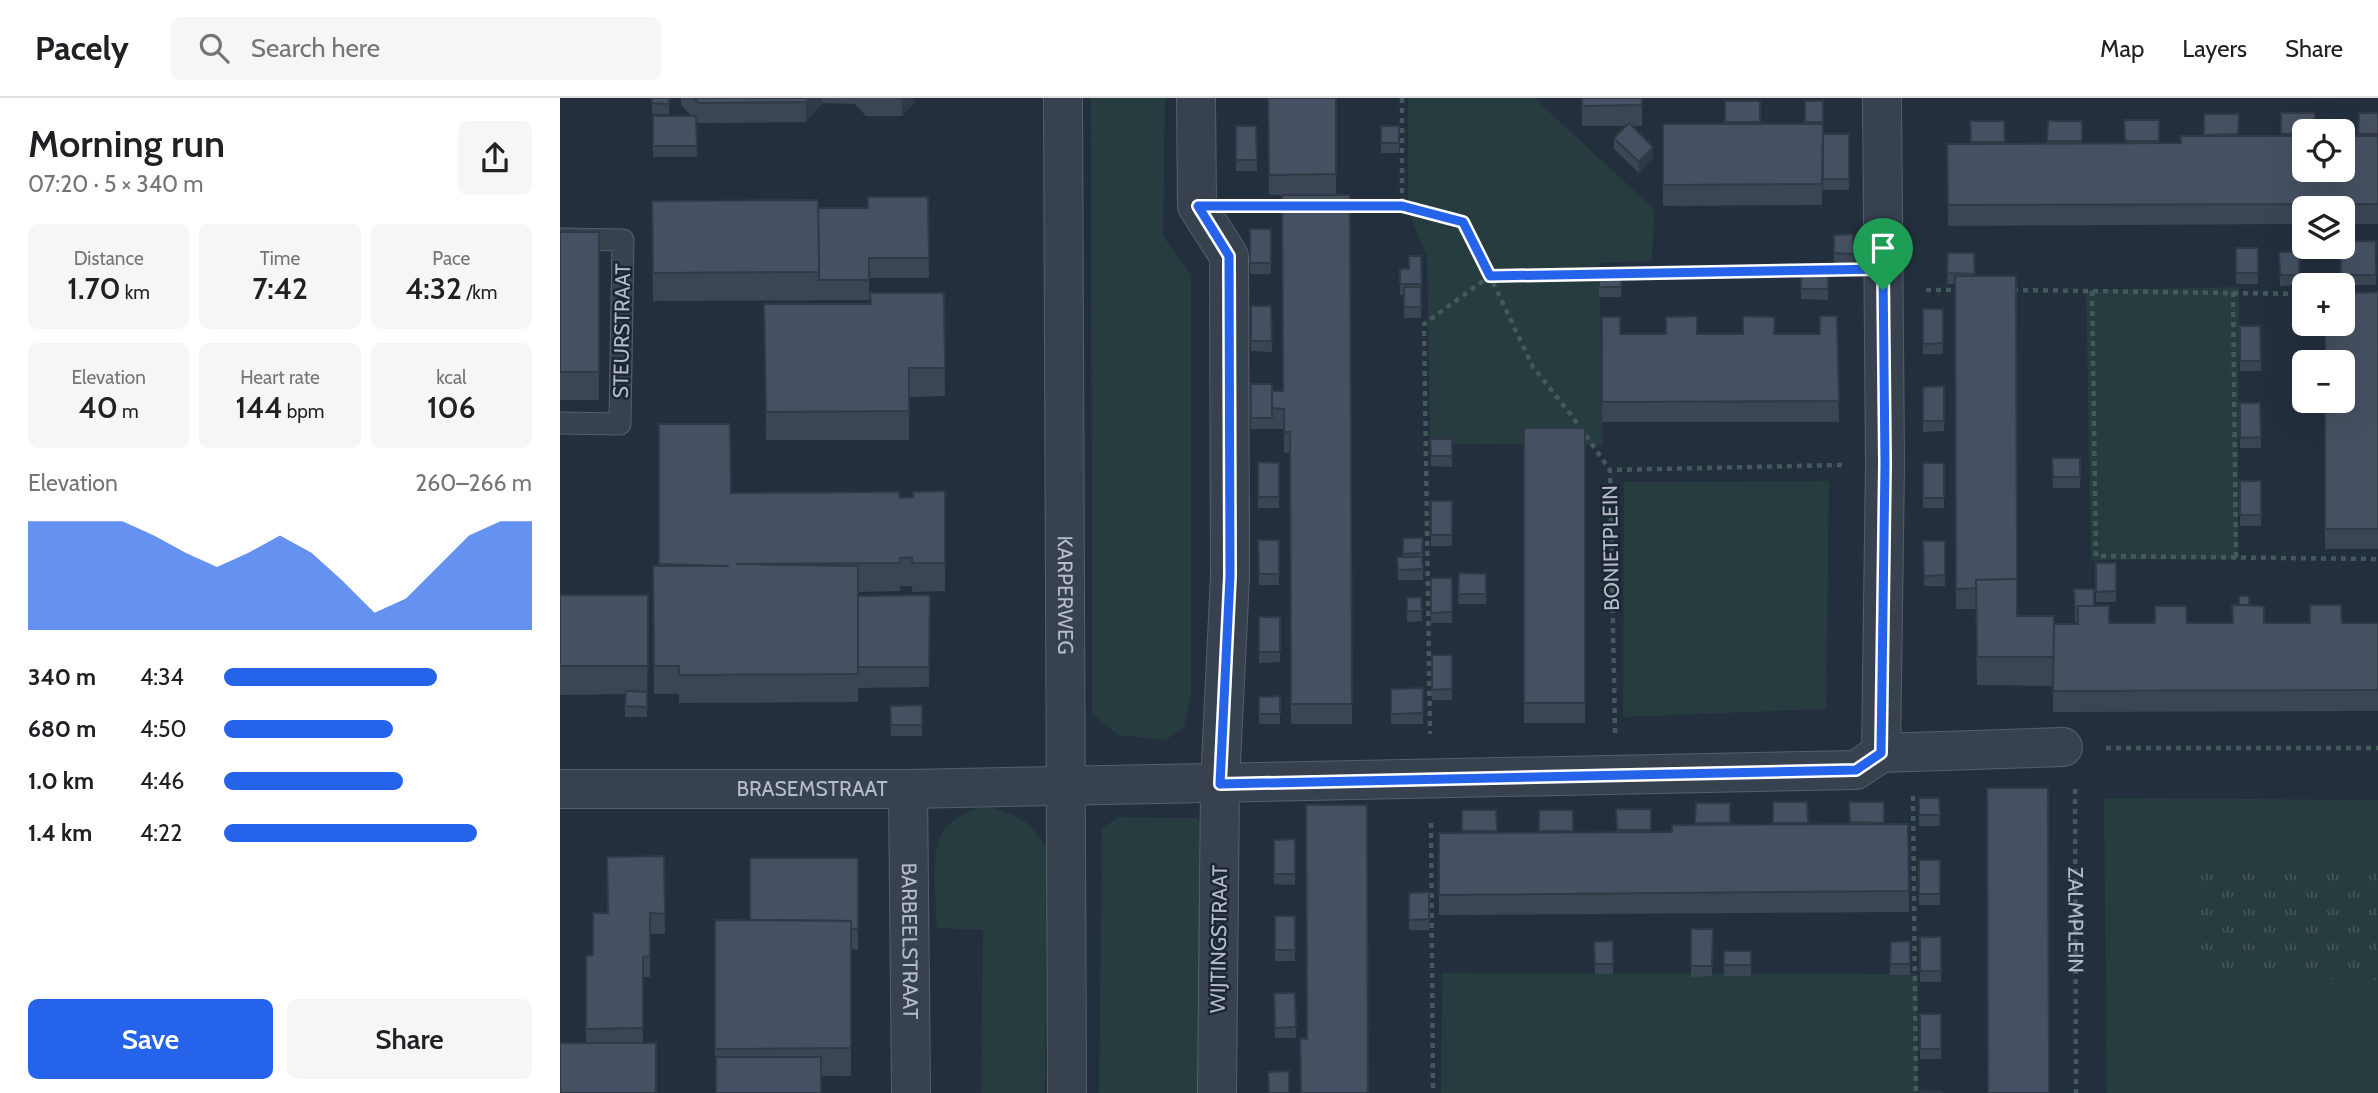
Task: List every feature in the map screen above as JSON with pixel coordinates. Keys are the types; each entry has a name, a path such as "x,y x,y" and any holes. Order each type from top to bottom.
{"street":[{"name":"KARPERWEG","path":"1063,98 1067,1093"},
{"path":"1196,98 1198,206"},
{"path":"1882,98 1885,464 1897,752"},
{"name":"WIJTINGSTRAAT","path":"1198,206 1229,256 1230,576 1220,784 1217,1093"},
{"path":"1065,786 1856,770 1897,752 2069,748"},
{"name":"BRASEMSTRAAT","path":"560,789 1065,786"},
{"name":"BARBEELSTRAAT","path":"908,789 911,1093"}],"lane":[{"name":"STEURSTRAAT","path":"560,239 623,240 620,424 560,423"}],"path":[{"path":"1402,98 1402,206"},
{"path":"1198,206 1293,206"},
{"path":"1334,206 1402,206 1463,222 1534,367 1610,470"},
{"path":"1433,1093 1424,324 1490,276 1815,270"},
{"path":"1883,290 1966,290"},
{"path":"2008,290 2292,294"},
{"path":"2092,291 2096,556 2378,559"},
{"path":"2233,292 2236,558"},
{"name":"BONIETPLEIN","path":"1616,776 1610,470 1885,464"},
{"path":"2069,748 2378,748"},
{"name":"ZALMPLEIN","path":"2069,748 2076,1093"},
{"path":"1897,752 1916,1093"}],"green space":[{"path":"1091,98 1165,98 1163,236 1191,275 1191,696 1184,728 1165,740 1118,735 1092,714"},
{"path":"1408,98 1534,98 1654,209 1652,261 1599,263 1603,445 1430,444 1427,256 1408,211"},
{"path":"2239,287 2238,559 2091,560 2086,290"},
{"path":"1829,481 1826,709 1623,717 1624,482"},
{"path":"2104,798 2378,800 2378,1093 2107,1093"},
{"path":"986,806 1009,813 1029,824 1046,847 1045,1093 981,1093 983,930 937,928 934,877 939,839 953,821"},
{"path":"1118,817 1196,818 1207,827 1198,1093 1099,1093 1102,829"},
{"path":"2197,865 2378,866 2378,980 2194,978"},
{"path":"1442,973 1918,974 1917,1093 1441,1093"}],"building":[{"path":"652,98 669,98 669,104 652,103"},
{"path":"694,98 810,98 806,102 699,103"},
{"path":"1268,98 1336,98 1336,174 1269,175"},
{"path":"1582,98 1642,98 1642,105 1582,106"},
{"path":"1725,101 1760,101 1760,122 1725,122"},
{"path":"1805,101 1823,101 1823,122 1805,122"},
{"path":"2281,113 2315,113 2315,119 2292,119 2292,134 2281,134"},
{"path":"2359,113 2378,113 2378,134 2358,134"},
{"path":"2204,114 2239,114 2238,134 2204,135"},
{"path":"653,116 696,116 697,146 653,146"},
{"path":"2124,120 2159,120 2159,141 2125,141"},
{"path":"1970,121 2004,121 2005,142 1971,142"},
{"path":"2048,121 2082,121 2082,141 2047,141"},
{"path":"1629,123 1653,147 1639,162 1614,138"},
{"path":"1663,124 1823,124 1822,184 1663,185"},
{"path":"1236,126 1256,126 1257,160 1236,160"},
{"path":"1381,126 1399,126 1399,143 1381,143"},
{"path":"1823,134 1849,134 1849,179 1823,179"},
{"path":"2180,136 2292,136 2292,182 2355,182 2355,136 2378,136 2378,204 2355,204 2355,196 2292,196 2292,204 1948,205 1947,144 2181,143"},
{"path":"1282,195 1350,195 1352,704 1291,704 1290,432 1284,432 1284,409 1272,408 1272,391 1283,391"},
{"path":"868,197 928,197 929,258 869,258 869,280 819,280 818,208 868,208"},
{"path":"818,200 819,272 653,273 652,201"},
{"path":"1250,229 1271,229 1271,263 1250,263"},
{"path":"560,232 599,232 599,372 560,372"},
{"path":"1853,234 1854,254 1834,253 1834,235"},
{"path":"2355,241 2376,241 2376,275 2341,273 2340,259 2355,259"},
{"path":"2236,248 2258,248 2258,273 2236,273"},
{"path":"2279,252 2292,252 2292,259 2300,259 2299,273 2280,275"},
{"path":"1948,253 1974,253 1975,274 1947,273"},
{"path":"1409,256 1421,256 1422,284 1400,284 1400,269 1409,269"},
{"path":"1599,268 1622,268 1621,287 1599,287"},
{"path":"1801,270 1828,270 1828,289 1801,289"},
{"path":"1955,276 2016,276 2017,579 1976,580 1976,588 1956,589"},
{"path":"1404,287 1421,287 1421,307 1404,307"},
{"path":"2378,292 2378,529 2325,529 2325,413 2355,413 2355,350 2325,350 2325,336 2355,336 2355,293"},
{"path":"870,293 944,293 945,368 909,368 909,411 766,412 764,304 871,304"},
{"path":"1251,306 1271,306 1272,341 1251,341"},
{"path":"1923,309 1943,309 1943,343 1923,344"},
{"path":"1697,316 1697,334 1743,334 1743,316 1775,317 1774,334 1820,334 1820,316 1837,316 1839,401 1602,402 1602,317 1620,317 1620,334 1666,334 1666,317"},
{"path":"2240,326 2260,326 2261,361 2240,361"},
{"path":"1251,384 1272,384 1272,418 1251,418"},
{"path":"1944,386 1944,421 1923,421 1923,387"},
{"path":"2240,403 2260,403 2261,437 2240,438"},
{"path":"659,424 730,424 731,493 899,492 900,498 913,497 913,492 945,491 945,563 912,563 912,557 900,558 900,563 736,564 858,566 858,674 679,675 679,666 654,666 653,566 729,566 659,564"},
{"path":"1524,428 1585,428 1585,703 1524,703"},
{"path":"1430,439 1452,439 1452,456 1431,456"},
{"path":"2052,458 2080,458 2080,477 2053,477"},
{"path":"1258,462 1279,463 1279,497 1258,497"},
{"path":"1923,463 1944,463 1944,498 1923,498"},
{"path":"2240,481 2261,481 2261,515 2240,515"},
{"path":"1431,501 1452,501 1452,535 1431,535"},
{"path":"1403,538 1423,538 1422,553 1403,554"},
{"path":"1258,540 1279,540 1279,574 1259,574"},
{"path":"1923,541 1945,541 1945,575 1924,576"},
{"path":"1397,557 1422,557 1423,569 1398,570"},
{"path":"2096,563 2116,563 2116,591 2096,592"},
{"path":"1459,573 1486,574 1486,594 1458,594"},
{"path":"1431,578 1452,578 1452,612 1431,613"},
{"path":"2017,579 2017,616 2054,616 2054,657 1977,657 1976,580"},
{"path":"2074,589 2094,589 2094,606 2078,606 2078,611 2075,611"},
{"path":"560,595 648,595 648,666 560,666"},
{"path":"930,595 929,667 858,667 858,596"},
{"path":"2239,596 2249,596 2249,605 2239,605"},
{"path":"1421,597 1422,611 1407,611 1407,598"},
{"path":"2232,605 2264,606 2264,623 2310,623 2310,605 2341,605 2342,623 2378,623 2378,690 2053,691 2054,624 2078,624 2078,606 2109,606 2109,623 2155,623 2155,606 2186,606 2187,623 2233,623"},
{"path":"1259,617 1280,617 1280,652 1259,652"},
{"path":"1432,655 1452,655 1452,689 1432,690"},
{"path":"1423,688 1423,713 1391,714 1391,689"},
{"path":"626,691 647,692 647,707 625,706"},
{"path":"1280,696 1280,714 1259,714 1259,697"},
{"path":"922,705 922,725 891,725 890,706"},
{"path":"1987,788 2048,788 2049,1093 1988,1093"},
{"path":"1919,798 1939,798 1940,815 1919,815"},
{"path":"1773,802 1807,802 1808,823 1773,823"},
{"path":"1849,802 1884,802 1884,823 1850,822"},
{"path":"1696,803 1730,803 1730,823 1695,823"},
{"path":"1306,805 1367,805 1368,1093 1301,1093 1300,1038 1307,1039"},
{"path":"1616,809 1651,809 1651,830 1617,830"},
{"path":"1462,810 1496,810 1497,831 1462,831"},
{"path":"1539,810 1573,810 1573,831 1539,831"},
{"path":"1908,824 1909,891 1439,895 1439,833 1672,832 1672,825"},
{"path":"1295,839 1295,874 1274,874 1274,840"},
{"path":"664,856 665,914 650,913 650,956 643,957 643,1028 586,1029 586,956 593,955 593,913 608,913 607,857"},
{"path":"750,858 858,858 858,929 851,929 851,921 750,920"},
{"path":"1919,860 1940,860 1940,894 1919,894"},
{"path":"1429,892 1429,919 1409,920 1409,893"},
{"path":"1275,916 1295,916 1295,950 1275,950"},
{"path":"715,920 851,921 851,1048 715,1049"},
{"path":"1691,929 1713,929 1712,966 1691,966"},
{"path":"1920,937 1941,937 1941,971 1920,971"},
{"path":"1613,941 1613,964 1595,964 1594,942"},
{"path":"1910,941 1910,964 1890,964 1891,942"},
{"path":"1724,951 1751,951 1751,965 1724,965"},
{"path":"1274,993 1295,993 1296,1027 1275,1028"},
{"path":"1920,1014 1941,1014 1941,1049 1920,1049"},
{"path":"560,1043 656,1043 656,1093 560,1093"},
{"path":"716,1057 821,1057 821,1093 716,1093"},
{"path":"1289,1071 1289,1093 1269,1093 1268,1072"},
{"path":"1942,1092 1942,1093 1920,1093"}],"route":[{"path":"1198,206 1402,206 1463,222 1490,276 1883,269 1883,290 1885,464 1881,753 1856,770 1220,784 1230,576 1229,256 1198,206"}]}
